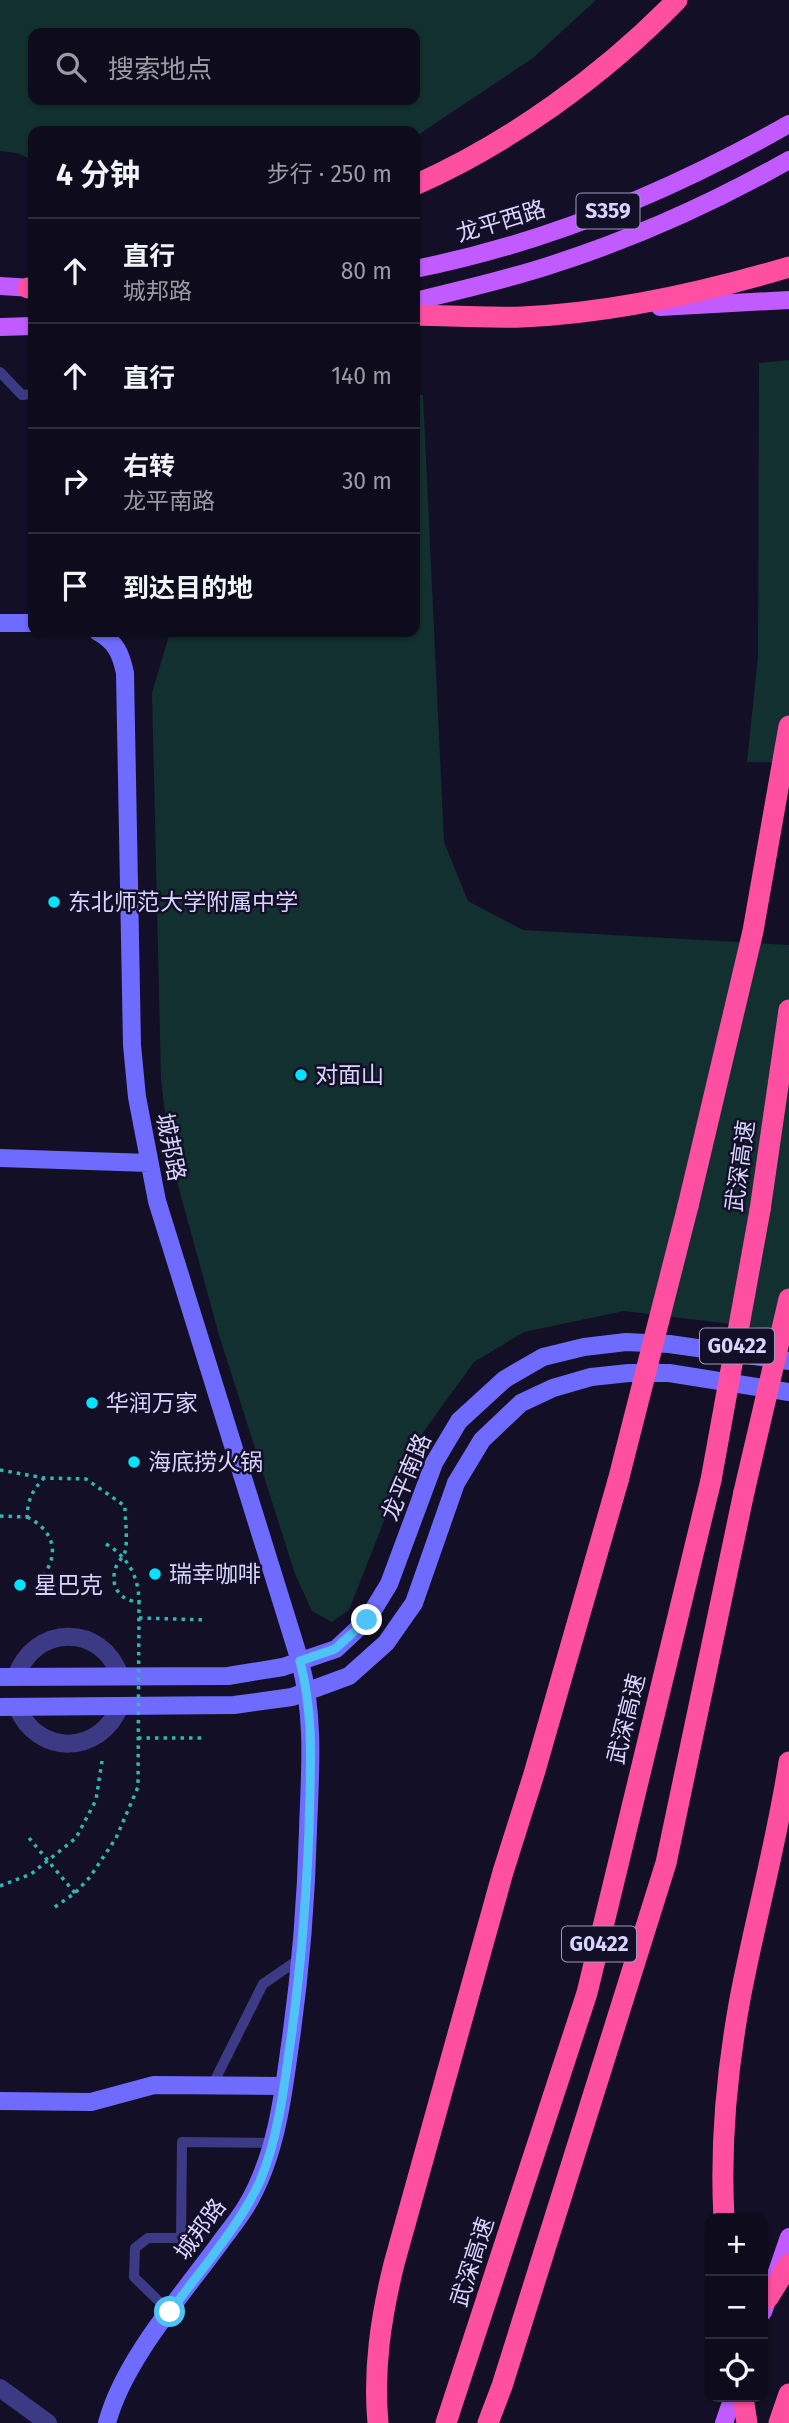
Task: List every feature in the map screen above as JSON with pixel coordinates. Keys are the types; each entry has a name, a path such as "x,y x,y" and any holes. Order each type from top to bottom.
{"highway":[{"path":"420,182 478,152 538,115 621,52 677,0"},
{"path":"420,315 523,317 593,311 715,288 789,267"},
{"path":"378,2423 378,2349 394,2264 503,1872 618,1481 688,1206 753,931 789,726"},
{"name":"武深高速","path":"446,2423 587,1993 711,1480 760,1210 789,1010"},
{"name":"G0422","path":"491,2414 666,1863 744,1492 789,1299"},
{"path":"724,2213 725,2144 732,2053 740,1999 783,1807 789,1762"},
{"path":"768,2300 789,2264"},
{"path":"779,2423 789,2394"},
{"path":"744,2402 747,2423"}],"main road":[{"name":"龙平西路","path":"420,268 523,241 603,214 679,181 789,124"},
{"name":"S359","path":"420,301 555,264 634,235 701,205 789,160"},
{"path":"0,286 28,288"},
{"path":"593,311 789,300"},
{"path":"0,327 28,326"},
{"path":"768,2296 789,2237"},
{"path":"724,2423 731,2402"}],"street":[{"path":"0,623 28,623"},
{"name":"城邦路","path":"107,2423 112,2404 141,2351 246,2207 260,2179 272,2143 284,2086 301,1958 306,1905 312,1722 300,1661 172,1251 149,1163 137,1097 132,1045 125,673 121,655 108,637"},
{"path":"0,1158 149,1163"},
{"name":"龙平南路","path":"120,1676 228,1676 283,1667 335,1649 367,1620 389,1584 434,1463 459,1421 505,1379 543,1357 584,1347 626,1342 669,1343 789,1361"},
{"path":"9,1707 234,1705 292,1697 349,1676 386,1643 414,1602 456,1483 482,1440 522,1404 553,1388 591,1377 629,1373 669,1373 789,1392"},
{"path":"61,1637 78,1637 94,1643 107,1653 120,1676 8,1677 31,1651 45,1642 61,1637"},
{"path":"9,1707 34,1733 51,1741 70,1744 88,1740 104,1731 120,1706"},
{"path":"0,2101 91,2102 154,2085 284,2086"},
{"path":"0,2389 48,2423"}],"lane":[{"path":"0,372 22,395 28,394"},
{"path":"212,2086 263,1984 301,1958"},
{"path":"170,2312 134,2277 135,2248 148,2238 181,2238 181,2142 272,2143"}],"path":[{"path":"0,1470 44,1478 86,1479 125,1506 125,1553 116,1569 114,1581 121,1596 132,1602 139,1602"},
{"path":"27,1517 32,1491 44,1478"},
{"path":"0,1516 27,1517 42,1526 51,1539 53,1550 47,1572 38,1581"},
{"path":"52,1909 75,1893 104,1857 126,1817 138,1787 139,1602 135,1576 117,1550 106,1544"},
{"path":"139,1618 207,1620"},
{"path":"138,1738 204,1738"},
{"path":"0,1886 31,1874 76,1838 96,1800 102,1761"},
{"path":"29,1838 75,1893"}],"green space":[{"path":"0,0 596,0 533,58 420,134 420,126 28,126 28,158 0,151"},
{"path":"789,360 789,763 747,762 758,657 759,363"},
{"path":"420,395 423,395 444,842 468,901 523,930 789,945 789,1331 624,1311 524,1332 474,1362 414,1445 349,1610 332,1622 312,1611 295,1574 219,1335 170,1156 161,1079 152,693 169,637 420,637"}],"place":[{"name":"东北师范大学附属中学","path":"54,902"},
{"name":"对面山","path":"301,1075"},
{"name":"华润万家","path":"92,1403"},
{"name":"海底捞火锅","path":"134,1462"},
{"name":"瑞幸咖啡","path":"155,1574"},
{"name":"星巴克","path":"20,1585"}],"route":[{"path":"170,2312 246,2207 260,2179 278,2120 298,1995 306,1905 312,1722 300,1661 335,1649 367,1620"}]}
